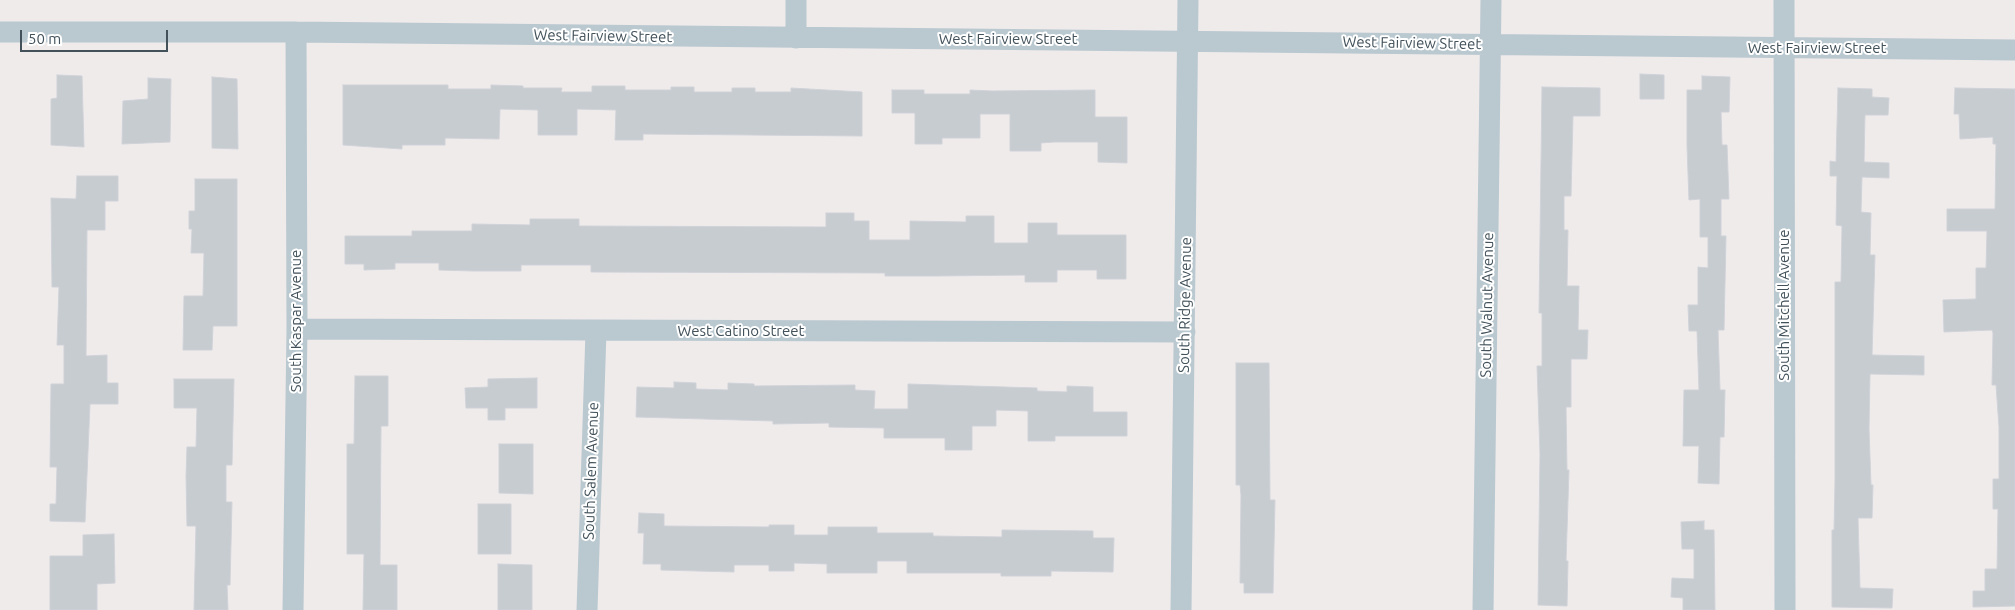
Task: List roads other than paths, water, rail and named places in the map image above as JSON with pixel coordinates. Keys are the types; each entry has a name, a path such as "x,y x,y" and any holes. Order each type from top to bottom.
{"street":[{"path":"796,0 796,38"},
{"name":"South Ridge Avenue","path":"1181,610 1188,0"},
{"name":"South Walnut Avenue","path":"1483,610 1491,0"},
{"name":"South Mitchell Avenue","path":"1784,0 1785,610"},
{"name":"West Fairview Street","path":"0,32 296,32 2015,50"},
{"name":"South Kaspar Avenue","path":"293,610 297,329 296,32"},
{"name":"West Catino Street","path":"297,329 1185,332"},
{"name":"South Salem Avenue","path":"587,610 596,331"}]}
